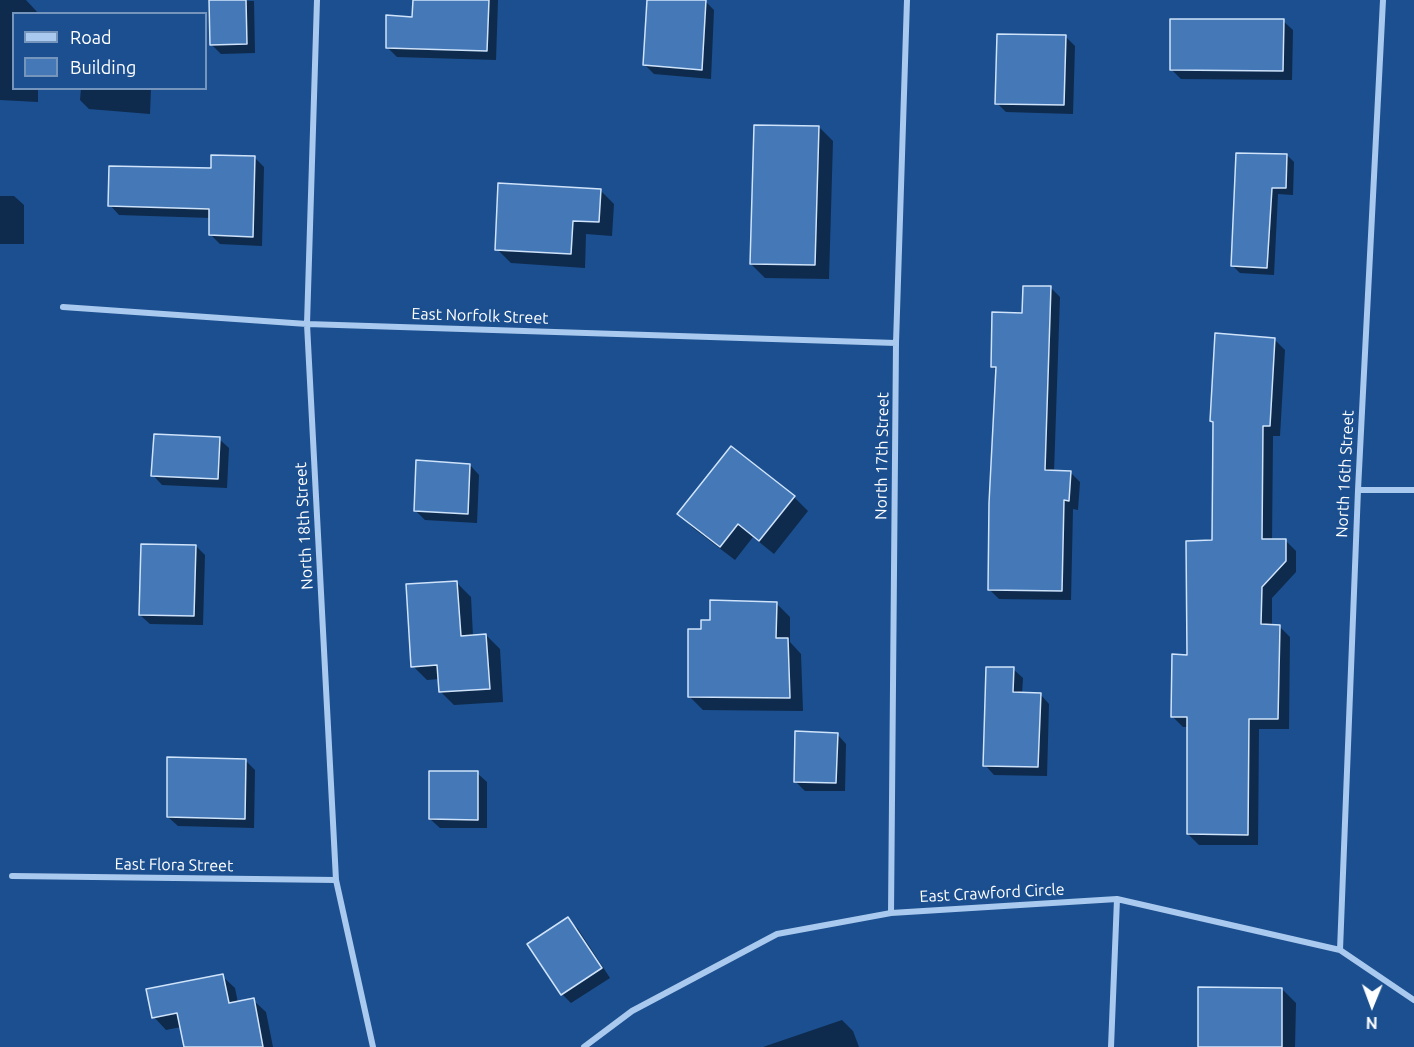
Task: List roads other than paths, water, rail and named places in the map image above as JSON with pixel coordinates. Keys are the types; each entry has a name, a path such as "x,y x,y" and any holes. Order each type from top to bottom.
{"street":[{"name":"North 18th Street","path":"317,0 307,324 336,880 373,1047"},
{"name":"North 17th Street","path":"891,913 896,343 907,0"},
{"name":"North 16th Street","path":"1340,950 1358,490 1383,0"},
{"name":"East Norfolk Street","path":"63,308 307,324 896,343"},
{"path":"1358,490 1414,490"},
{"name":"East Flora Street","path":"12,876 336,880"},
{"path":"1111,1047 1117,899"},
{"name":"East Crawford Circle","path":"584,1047 632,1011 777,934 891,913 1117,899 1340,950 1414,1000"}]}
